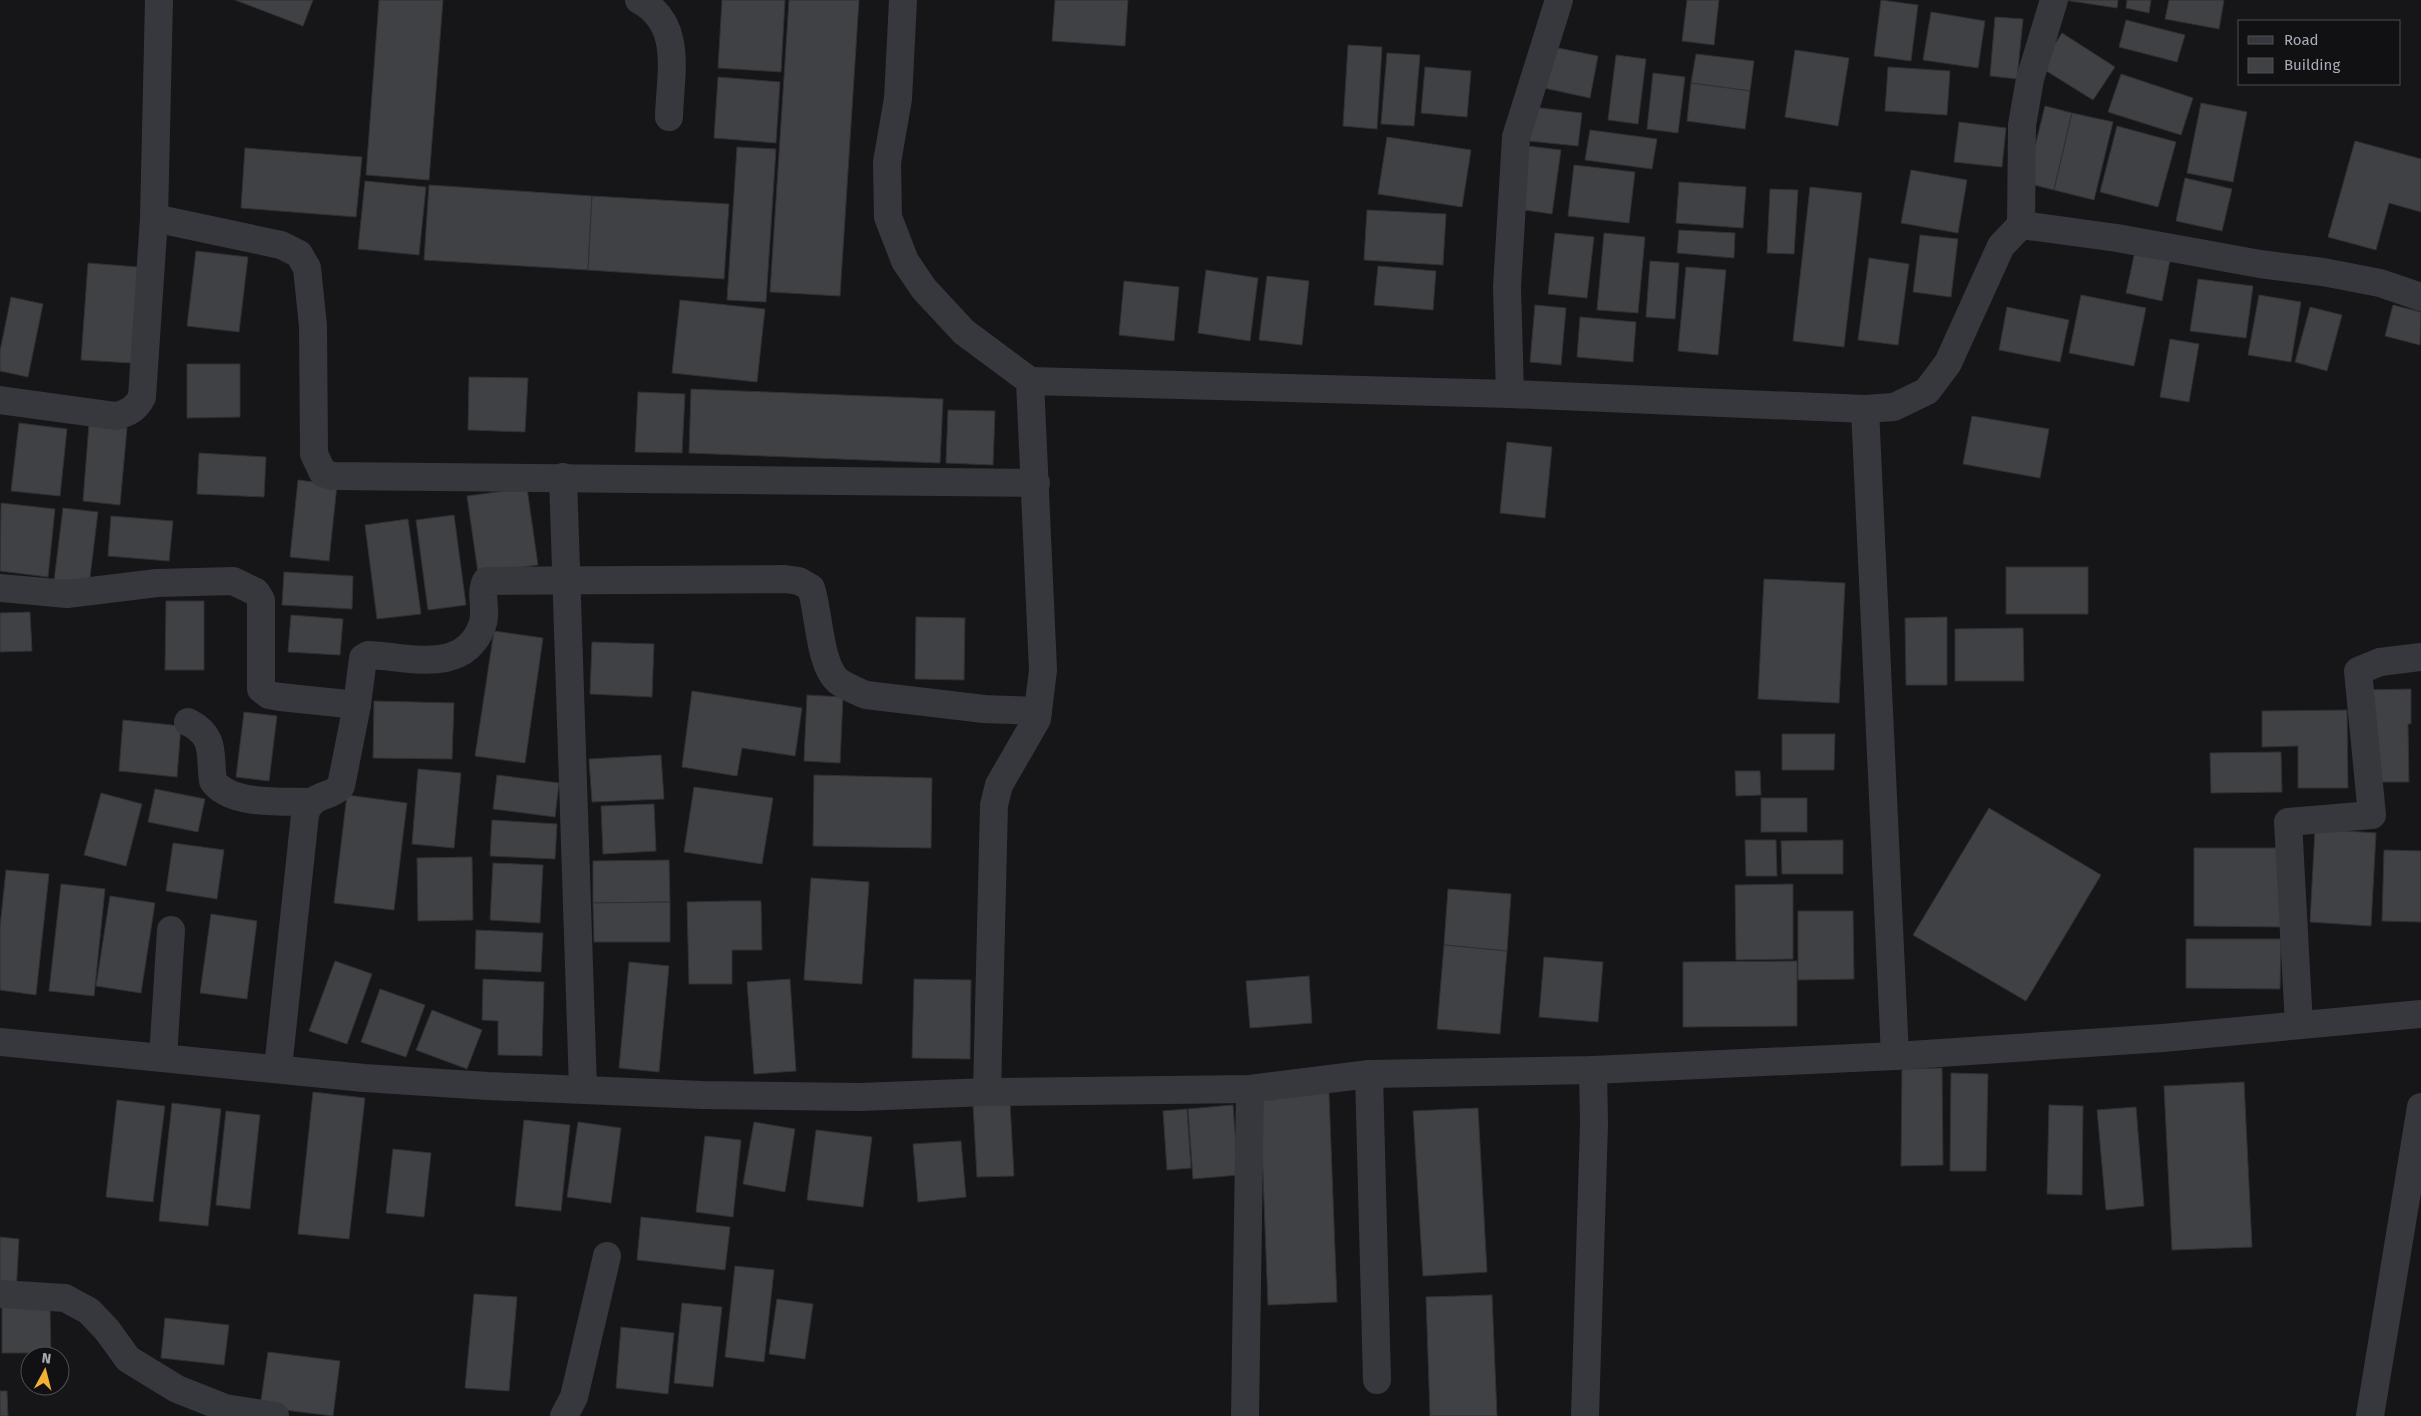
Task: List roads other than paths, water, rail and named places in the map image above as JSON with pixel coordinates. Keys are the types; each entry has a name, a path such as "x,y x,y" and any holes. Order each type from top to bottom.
{"street":[{"path":"0,400 116,416 132,410 138,405 142,397 154,218 159,0"},
{"path":"639,0 657,12 672,40 669,117"},
{"path":"903,0 898,99 886,162 888,217 905,261 924,288 964,332 1030,381 1510,394 1865,409 1894,407 1927,391 1948,363 2001,246 2021,225 2022,125 2030,79 2054,0"},
{"path":"1510,394 1508,287 1516,137 1559,0"},
{"path":"154,218 280,245 299,254 307,268 312,326 314,454 323,473 333,476 1036,483"},
{"path":"2021,225 2117,238 2260,264 2324,272 2380,284 2421,297"},
{"path":"987,1092 994,805 999,785 1036,719 1042,670 1036,483 1030,381"},
{"path":"1865,409 1895,1056"},
{"path":"563,477 568,579 571,779 583,1088"},
{"path":"188,722 198,728 206,737 213,758 213,781 226,793 252,800 312,802 341,786 357,705 363,658 368,655 440,659 466,651 482,627 484,617 483,592 486,581 568,579 799,580 810,588 814,596 825,657 836,680 866,695 876,697 984,709 1038,711"},
{"path":"0,588 67,594 157,584 233,581 256,592 261,600 261,689 269,695 280,697 357,705"},
{"path":"2299,1026 2288,822 2372,815 2358,671 2380,662 2421,657"},
{"path":"278,1068 305,815 312,802"},
{"path":"163,1058 172,930"},
{"path":"0,1042 364,1078 469,1085 583,1088 702,1095 860,1097 987,1092 1250,1088 1369,1074 1593,1070 1895,1056 2153,1038 2421,1014"},
{"path":"1585,1416 1594,1124 1593,1070"},
{"path":"1369,1074 1377,1380"},
{"path":"1246,1416 1250,1088"},
{"path":"2370,1416 2421,1107"},
{"path":"564,1416 574,1397 608,1256"},
{"path":"0,1294 66,1298 89,1311 107,1330 128,1359 177,1389 225,1408 275,1416"}]}
